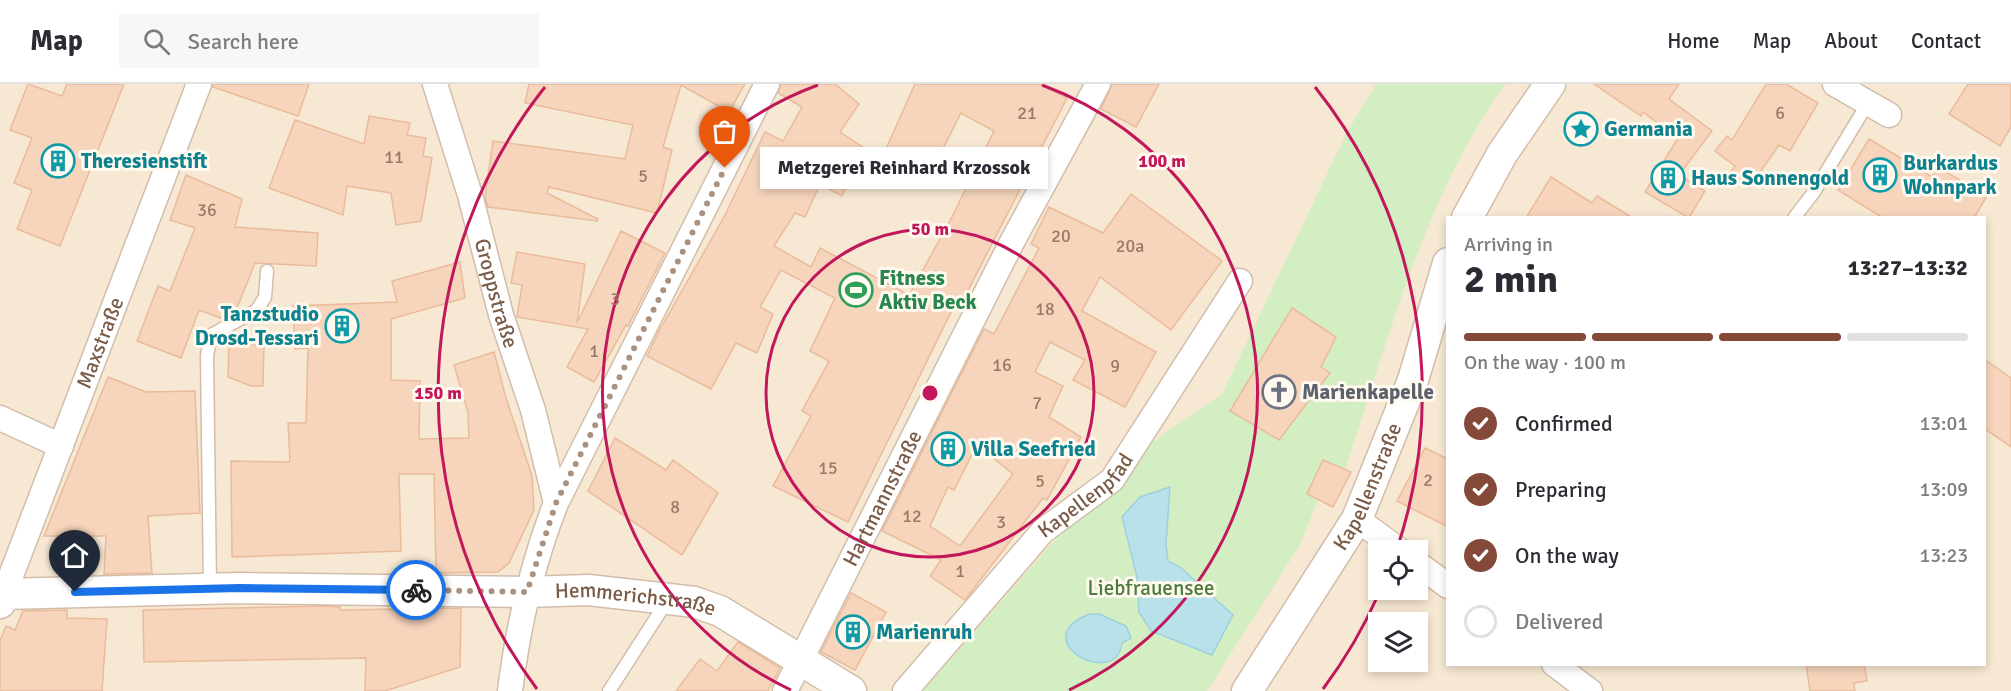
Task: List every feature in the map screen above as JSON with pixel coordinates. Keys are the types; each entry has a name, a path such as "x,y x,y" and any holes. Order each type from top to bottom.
{"street":[{"name":"Maxstraße","path":"1,596 61,446 199,84"},
{"name":"Groppstraße","path":"435,84 470,195 501,315 533,410 556,503"},
{"path":"510,691 517,631 527,592 556,503 767,84"},
{"name":"Hartmannstraße","path":"785,691 1012,243 1098,84"},
{"path":"1468,216 1502,154 1550,84"},
{"path":"1835,84 1879,109"},
{"name":"Kapellenstraße","path":"1247,691 1357,519 1413,380 1446,270"},
{"name":"Kapellenpfad","path":"905,691 1043,531 1112,480 1240,281"},
{"path":"0,418 61,446"},
{"path":"1357,519 1385,540"},
{"path":"1428,571 1446,585"},
{"name":"Hemmerichstraße","path":"1,596 210,588 527,592 588,590 669,598 694,602 720,611 851,691"},
{"path":"1557,666 1590,691"}],"lane":[{"path":"1796,216 1879,109"},
{"path":"210,588 207,356 211,335 257,310 266,297 267,271"},
{"path":"609,691 669,598"}],"shaded area":[{"path":"0,84 2011,84 2011,691 0,691"}],"green space":[{"path":"1376,84 1505,84 1476,128 1430,222 1393,322 1344,472 1327,478 1300,545 1207,691 923,691 1124,461 1222,394 1347,132"}],"water":[{"name":"Liebfrauensee","path":"1170,487 1166,544 1168,561 1180,567 1233,615 1212,655 1151,631 1139,612 1137,577 1122,517 1140,497"},
{"path":"1090,614 1099,614 1126,626 1131,638 1122,643 1116,657 1105,662 1092,662 1079,656 1069,647 1066,636 1072,624"}],"building":[{"name":"Theresienstift","path":"28,84 62,96 67,84 124,84 60,246 17,229 32,190 14,183 32,138 10,130"},
{"path":"213,84 309,84 298,116 213,87"},
{"path":"529,84 745,84 729,112 681,85 663,147 672,150 657,213 549,187 547,193 598,219 597,221 488,207 485,198 493,141 625,159 633,125 525,103"},
{"path":"781,84 835,84 859,104 840,132 864,148 842,196 820,184 805,217 795,213 774,246 811,267 820,248 909,295 952,217 994,131 961,113 929,177 885,151 915,84 1040,84 1067,98 961,304 956,302 848,522 773,486 811,416 802,411 829,361 810,351 835,298 781,270 760,307 773,314 757,353 736,343 711,389 647,356 724,217 765,132 783,141 802,107 778,93"},
{"path":"1112,84 1159,84 1136,127 1101,109"},
{"path":"1594,84 1679,84 1669,99 1712,131 1679,175 1705,191 1690,216 1686,216 1645,192 1678,138 1643,112 1641,116"},
{"path":"1766,84 1786,84 1818,103 1790,151 1779,145 1749,188 1729,174 1735,166 1715,151 1727,136 1732,140"},
{"name":"Burkardus Wohnpark","path":"1968,84 2011,84 2011,127 2000,146 1949,114"},
{"path":"369,116 410,123 407,135 426,138 423,156 432,158 421,221 396,225 391,193 347,186 343,215 269,188 295,120 364,144"},
{"name":"Burkardus Wohnpark","path":"1869,139 1932,177 1938,167 1987,196 1975,216 1880,216 1838,190"},
{"path":"186,175 242,199 235,227 318,233 316,266 255,263 235,313 223,319 199,310 181,358 137,341 158,286 170,291 195,228 170,220"},
{"path":"1551,177 1592,203 1597,196 1630,216 1527,216"},
{"path":"1131,194 1222,261 1171,330 1100,277 1082,311 1156,352 1125,407 1073,380 1085,360 1050,342 1035,372 1063,386 1049,417 1081,437 1047,500 1043,498 965,600 930,576 941,560 882,531 984,329 994,334 1039,248 1031,244 1049,207 1103,233","holes":["977,445 1013,474 960,546 930,526 948,487 954,490"]},
{"path":"621,231 665,253 628,326 626,325 594,382 567,367 588,329 517,317 522,285 511,283 517,252 585,264 577,323"},
{"path":"460,262 465,298 391,319 391,380 420,381 419,439 469,438 468,412 454,365 494,352 506,398 532,476 534,510 509,563 498,572 436,573 434,474 399,474 401,551 232,557 231,461 290,462 288,423 306,423 308,348 295,349 293,306 397,302 392,281"},
{"name":"Marienkapelle","path":"1292,308 1336,337 1321,367 1330,373 1279,440 1230,411"},
{"path":"229,343 264,344 263,386 251,386 228,377"},
{"path":"1986,360 2011,378 2011,447 1986,429"},
{"path":"108,377 146,392 195,391 200,513 148,516 152,573 104,574 106,536 44,536"},
{"path":"615,438 666,470 673,460 718,493 682,555 588,491"},
{"path":"1425,448 1446,458 1446,526 1397,501"},
{"path":"1323,460 1351,472 1333,507 1307,494"},
{"name":"Marienruh","path":"851,593 886,612 855,670 821,652"},
{"path":"340,607 340,610 461,608 460,667 385,691 365,691 366,658 144,662 143,610"},
{"path":"67,610 67,618 107,619 102,691 0,691 0,641 6,626 15,630 23,611"},
{"path":"738,642 780,668 768,691 676,691 700,659 717,671"},
{"path":"1806,666 1864,666 1867,681 1854,683 1855,691 1810,691"}],"way so far":[{"path":"416,590 527,592 544,534 556,503 725,168"}],"place":[{"name":"Germania","path":"1581,129"},
{"name":"Theresienstift","path":"58,161"},
{"name":"Metzgerei Reinhard Krzossok","path":"725,168"},
{"name":"Burkardus Wohnpark","path":"1880,175"},
{"name":"Haus Sonnengold","path":"1668,178"},
{"name":"Fitness Aktiv Beck","path":"856,290"},
{"name":"Tanzstudio Drosd-Tessari","path":"342,326"},
{"name":"Marienkapelle","path":"1279,392"},
{"name":"Villa Seefried","path":"948,449"},
{"name":"Marienruh","path":"853,632"}],"route":[{"path":"75,592 240,588 416,590"}]}
